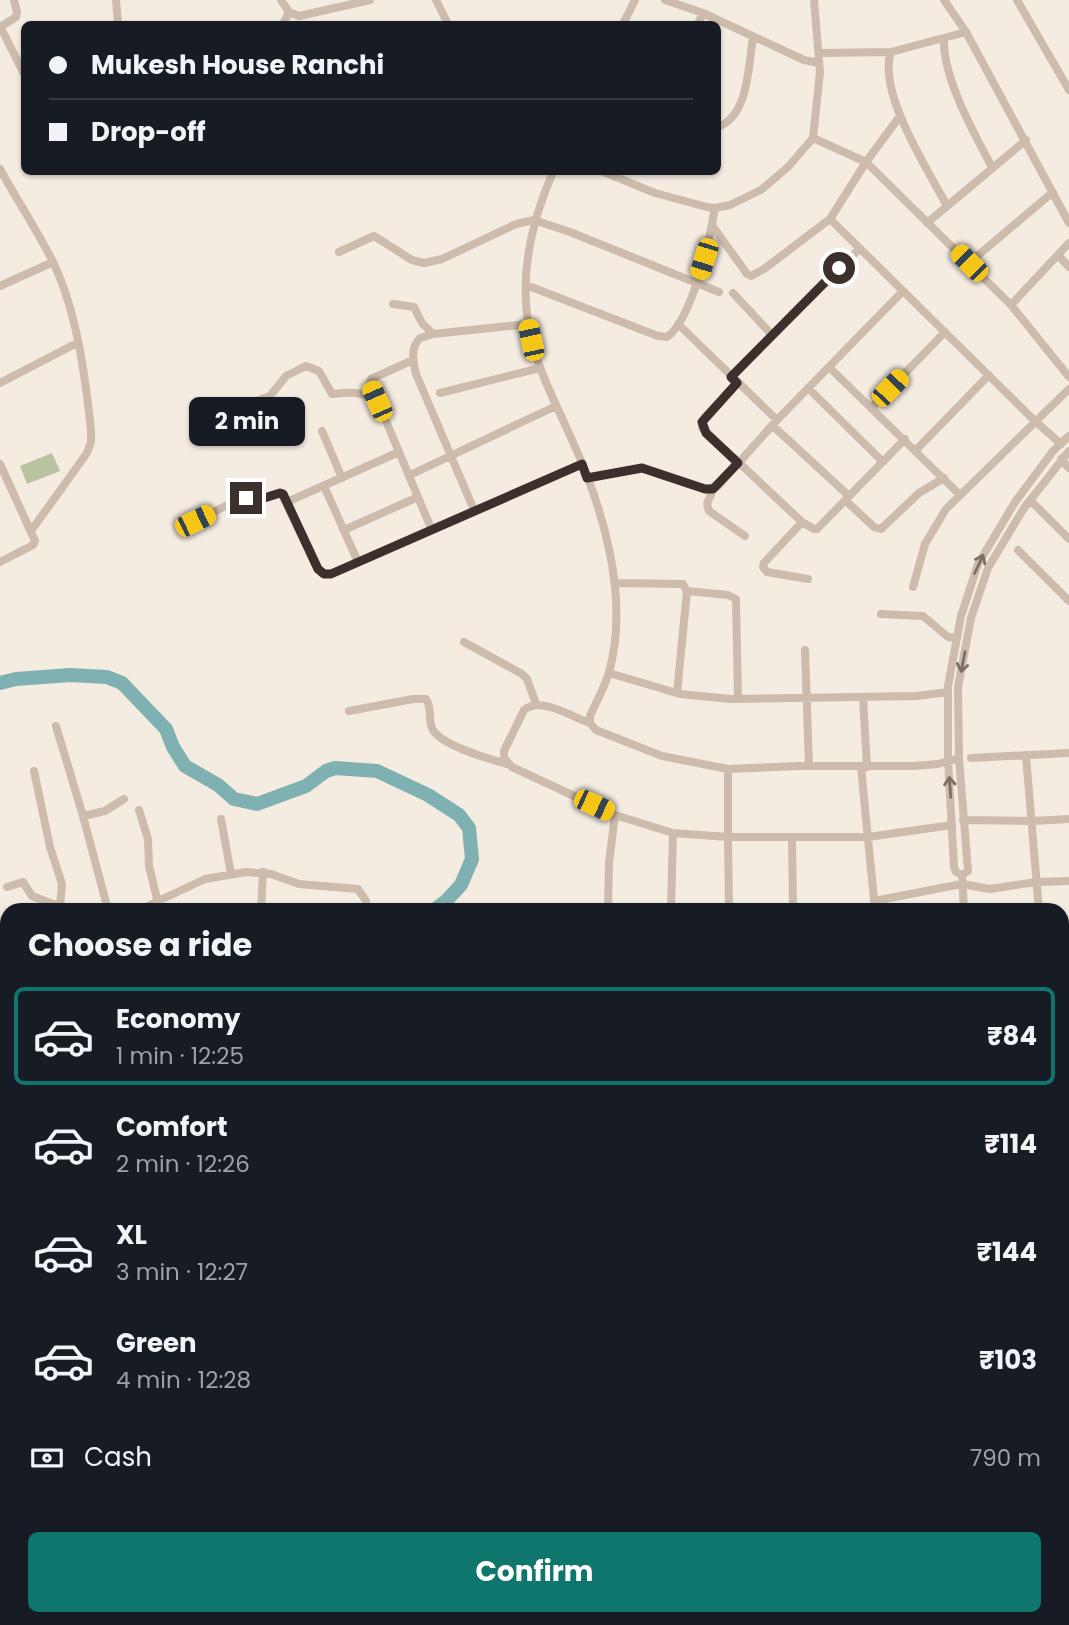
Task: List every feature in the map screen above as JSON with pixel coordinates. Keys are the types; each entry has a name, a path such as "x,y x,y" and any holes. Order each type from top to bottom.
{"street":[{"path":"14,0 18,12 16,17 0,27 21,68"},
{"path":"116,0 118,21"},
{"path":"281,0 289,12 305,16 370,0"},
{"path":"437,0 447,21"},
{"path":"624,21 635,0"},
{"path":"665,0 720,21"},
{"path":"623,175 668,197 715,208 740,202 761,190 788,166 813,138 820,53 814,0"},
{"path":"944,0 966,32 1069,223"},
{"path":"1017,0 1069,89"},
{"path":"284,21 289,12"},
{"path":"699,21 703,13"},
{"path":"721,22 804,60 819,63"},
{"path":"820,53 891,52 966,32"},
{"path":"721,125 732,119 741,103 753,37"},
{"path":"944,38 966,118 992,167"},
{"path":"891,52 888,60 893,95 900,116 947,206"},
{"path":"712,225 747,274 751,276 764,270 830,219 866,162 900,116"},
{"path":"813,138 866,162 1012,305 1069,377"},
{"path":"928,223 1026,140"},
{"path":"0,169 53,262 66,298 77,343 89,412 91,442 78,466 31,531"},
{"path":"552,175 534,220 528,251 528,324 540,368 587,478 607,543 615,583 616,633 609,673 590,716 590,723"},
{"path":"969,263 1053,192"},
{"path":"526,285 658,336 670,335 678,324 696,284 715,208"},
{"path":"830,219 1061,444"},
{"path":"339,252 374,236 412,260 424,263 465,250 522,222 534,220 719,292"},
{"path":"1012,305 1069,243"},
{"path":"859,249 772,335 702,422 706,433 738,463 802,522 817,529 905,439"},
{"path":"1058,255 1069,267"},
{"path":"0,286 53,262"},
{"path":"745,536 709,511 708,504 713,489 903,291"},
{"path":"733,293 772,335"},
{"path":"393,304 414,307 422,323 433,334"},
{"path":"474,510 412,360 417,341 433,334 528,324"},
{"path":"678,324 873,527 881,528 919,493 944,478"},
{"path":"872,407 945,332"},
{"path":"0,383 77,343"},
{"path":"412,360 371,379 371,386 431,528"},
{"path":"228,412 270,396 286,376 306,366 319,371 334,394 352,392 368,395 377,401"},
{"path":"829,367 960,494"},
{"path":"440,393 540,368"},
{"path":"916,450 989,375"},
{"path":"808,388 883,462"},
{"path":"913,587 925,544 946,509 1069,389"},
{"path":"410,475 556,406"},
{"path":"322,430 342,478"},
{"path":"1069,436 1015,502 978,564 961,616 948,692 948,760 956,872 962,879 990,889 1036,882 1069,881"},
{"path":"287,502 399,452"},
{"path":"884,903 962,879 967,873 969,868 959,758 958,687 971,618 988,568 1024,508 1069,452"},
{"path":"1061,459 1069,468"},
{"path":"0,464 4,483 35,543 0,562"},
{"path":"195,521 246,498 252,501 280,493 287,502 318,569 324,574 358,562 582,464"},
{"path":"587,478 642,468 705,489 713,489"},
{"path":"324,486 358,562"},
{"path":"344,530 418,497"},
{"path":"1030,500 1069,540"},
{"path":"1015,502 1024,508"},
{"path":"802,522 763,567 767,572 808,579"},
{"path":"1018,550 1069,601"},
{"path":"615,583 683,584 687,591 677,693"},
{"path":"687,591 728,595 736,599 738,699"},
{"path":"881,614 923,616 948,637 957,638"},
{"path":"464,642 522,674 527,679 536,704"},
{"path":"805,650 809,765"},
{"path":"609,673 677,693 738,699 863,698 948,692"},
{"path":"863,698 867,837 874,903"},
{"path":"349,711 426,699 430,708 431,727 441,739 508,764 615,815 673,833 728,837 867,837 952,825"},
{"path":"508,764 504,751 524,710 529,705 536,704 590,723 596,730 662,757 728,769 938,764 959,758"},
{"path":"55,726 106,903"},
{"path":"971,758 1069,753"},
{"path":"1026,756 1038,903"},
{"path":"728,769 729,903"},
{"path":"34,771 50,847 62,884 60,903"},
{"path":"83,816 105,811 124,799"},
{"path":"139,810 148,839 149,866 158,903 205,879 263,872 299,884 358,889 366,903"},
{"path":"608,903 609,863 615,815"},
{"path":"221,819 230,874"},
{"path":"963,820 1069,819"},
{"path":"671,903 673,833"},
{"path":"792,837 793,903"},
{"path":"261,903 263,872"},
{"path":"962,879 964,903"},
{"path":"7,887 23,881 32,896 52,903"}],"green space":[{"path":"52,453 60,471 27,484 20,466"}],"waterway":[{"path":"0,683 16,679 70,675 107,677 122,683 166,729 185,766 218,785 234,799 257,804 306,786 326,771 335,768 377,771 428,795 459,815 469,828 472,859 461,885 443,903"}],"route":[{"path":"246,498 254,501 283,494 318,569 324,574 331,574 582,464 587,478 642,468 705,489 713,489 738,463 706,433 702,422 737,383 731,377 839,268"}]}
